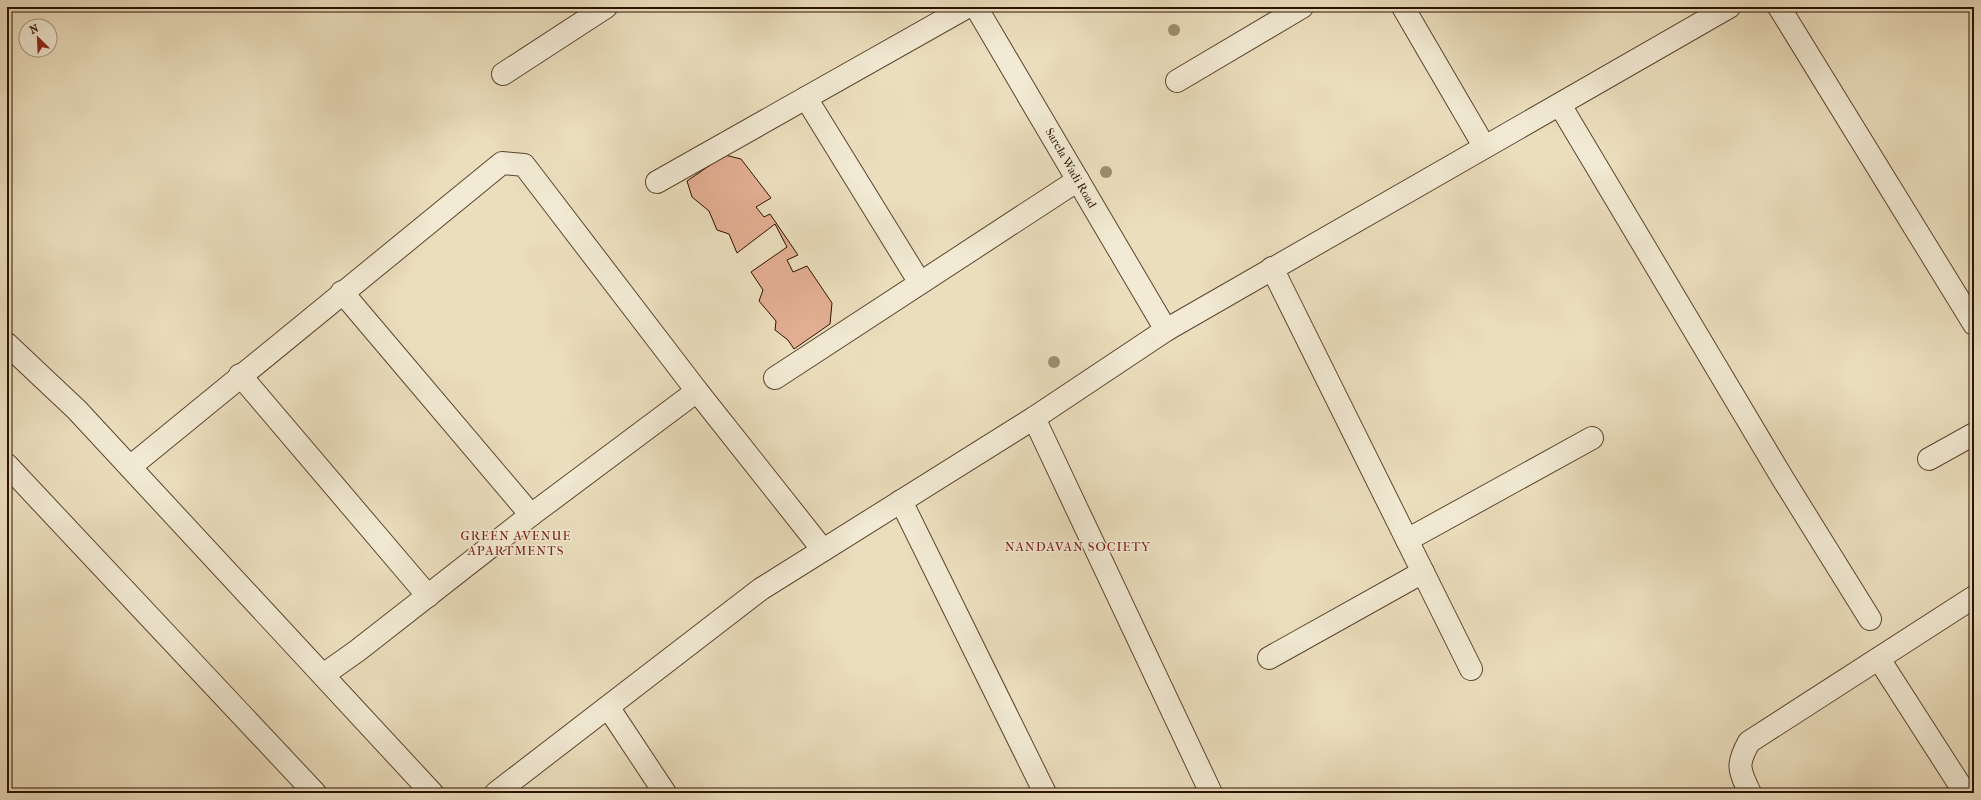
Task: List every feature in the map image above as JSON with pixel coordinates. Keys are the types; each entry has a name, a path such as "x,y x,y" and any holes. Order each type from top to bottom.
{"street":[{"path":"504,74 606,7"},
{"path":"657,182 968,7"},
{"name":"Sarela Wadi Road","path":"976,7 1166,330"},
{"path":"1176,81 1302,7"},
{"path":"1402,7 1484,146"},
{"path":"496,793 761,589 1034,418 1166,330 1484,146 1560,105 1729,7"},
{"path":"1779,7 1974,324"},
{"path":"806,98 920,283"},
{"path":"1560,105 1775,465 1870,619"},
{"path":"130,467 240,375 502,163 524,165 697,392 823,550"},
{"path":"775,378 1078,180"},
{"path":"1272,268 1471,669"},
{"path":"342,292 531,515"},
{"path":"7,344 77,410 432,793"},
{"path":"240,375 428,596"},
{"path":"323,675 428,596 531,515 697,392"},
{"path":"1034,418 1211,793"},
{"path":"1929,459 1974,434"},
{"path":"1407,540 1592,438"},
{"path":"7,465 315,793"},
{"path":"901,501 1045,793"},
{"path":"1269,658 1423,572"},
{"path":"1750,793 1742,775 1740,758 1749,742 1974,597"},
{"path":"1879,659 1965,793"},
{"path":"608,706 665,793"}],"building":[{"path":"725,155 741,159 771,198 756,207 764,217 770,214 798,255 787,260 793,272 807,266 832,303 830,324 794,349 788,340 775,330 776,321 759,301 763,290 751,272 787,247 775,224 737,253 729,234 717,230 709,211 692,197 687,181"}],"district":[{"name":"GREEN AVENUE APARTMENTS","path":"516,542"},
{"name":"NANDAVAN SOCIETY","path":"1078,546"}]}
